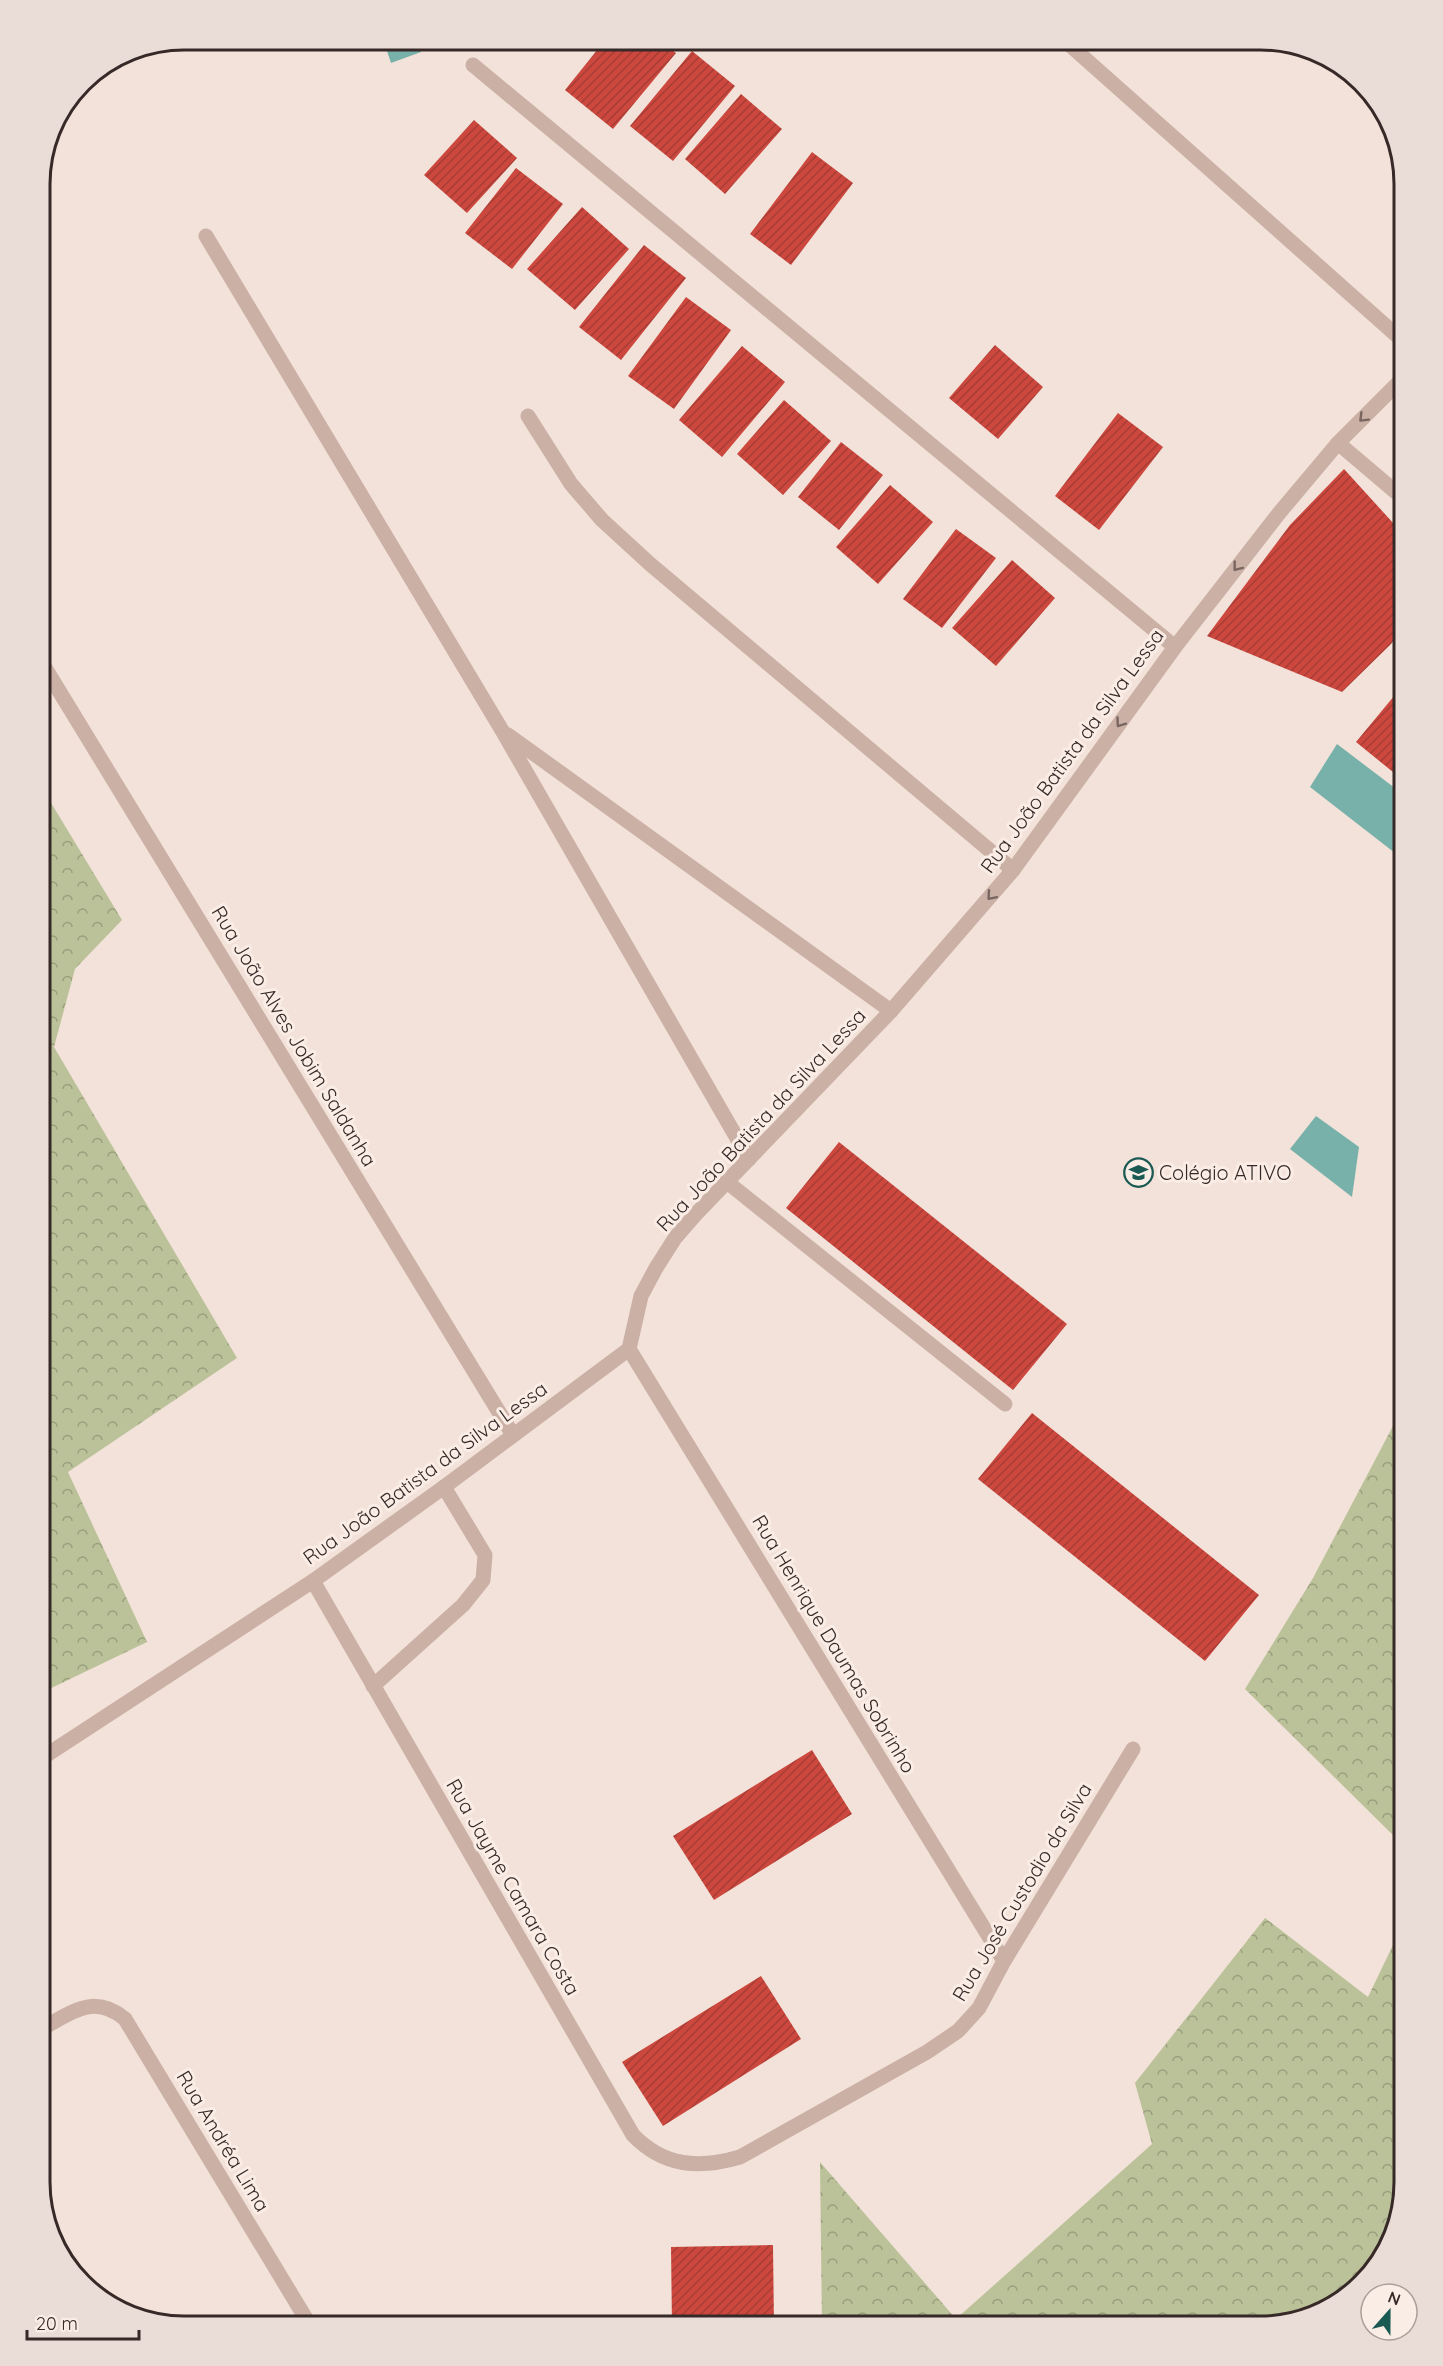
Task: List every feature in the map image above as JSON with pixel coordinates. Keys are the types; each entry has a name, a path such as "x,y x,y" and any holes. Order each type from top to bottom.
{"street":[{"path":"1075,50 1394,333"},
{"path":"473,65 1175,647"},
{"path":"206,236 503,732 749,1159"},
{"name":"Rua João Batista da Silva Lessa","path":"50,1753 313,1581 629,1349 641,1296 675,1238 891,1011 1013,870 1175,647 1280,512 1338,443 1394,386"},
{"path":"528,416 571,484 602,520 650,564 1013,870"},
{"path":"1338,443 1394,491"},
{"name":"Rua João Alves Jobim Saldanha","path":"50,676 513,1435"},
{"path":"503,732 891,1011"},
{"path":"727,1182 1005,1404"},
{"name":"Rua Henrique Daumas Sobrinho","path":"629,1349 1004,1961"},
{"path":"373,1686 463,1605 483,1581 485,1555 444,1487"},
{"name":"Rua Jayme Camara Costa","path":"313,1581 633,2135 647,2149 667,2158 695,2164 715,2164"},
{"name":"Rua José Custodio da Silva","path":"715,2164 740,2157 927,2052 958,2031 979,2008 1004,1961 1133,1749"},
{"name":"Rua Andréa Lima","path":"50,2024 81,2008 93,2005 116,2011 125,2019 304,2316"}],"green space":[{"path":"50,801 122,920 75,969 54,1047 237,1358 68,1472 147,1642 50,1689"},
{"path":"1394,1424 1394,1836 1245,1689 1313,1578"},
{"path":"1265,1918 1368,1997 1394,1943 1394,2182 1392,2200 1380,2242 1371,2257 1348,2283 1319,2303 1285,2314 1268,2316 959,2316 1152,2144 1135,2083"},
{"path":"820,2162 953,2316 822,2316"}],"water":[{"path":"387,50 420,50 421,52 391,63"},
{"path":"1337,744 1394,787 1394,852 1310,787"},
{"path":"1316,1116 1359,1147 1352,1197 1290,1149"}],"building":[{"path":"597,50 672,50 676,53 613,129 565,90"},
{"path":"692,51 735,86 673,161 630,126"},
{"path":"741,94 782,129 725,194 685,159"},
{"path":"474,120 517,158 467,213 424,175"},
{"path":"812,152 853,183 791,265 750,234"},
{"path":"516,168 563,204 512,269 465,233"},
{"path":"582,207 629,249 575,310 527,269"},
{"path":"644,245 686,278 621,360 579,327"},
{"path":"686,297 731,330 674,409 628,376"},
{"path":"995,345 1043,387 998,439 949,398"},
{"path":"742,346 785,382 722,457 679,420"},
{"path":"784,400 831,441 783,495 737,454"},
{"path":"1118,413 1163,447 1099,530 1055,496"},
{"path":"841,442 883,475 839,530 798,497"},
{"path":"1344,469 1394,524 1394,640 1342,692 1207,636 1290,525"},
{"path":"890,485 933,522 878,584 836,547"},
{"path":"956,529 996,558 942,628 903,599"},
{"path":"1012,560 1055,598 996,666 952,628"},
{"path":"1394,696 1394,773 1356,742"},
{"path":"839,1142 1067,1324 1013,1390 786,1208"},
{"path":"1032,1413 1259,1595 1205,1661 978,1479"},
{"path":"812,1750 852,1814 714,1900 673,1836"},
{"path":"761,1976 801,2039 663,2126 622,2062"},
{"path":"773,2245 774,2316 672,2316 671,2247"}],"place":[{"name":"Colégio ATIVO","path":"1138,1173"}]}
